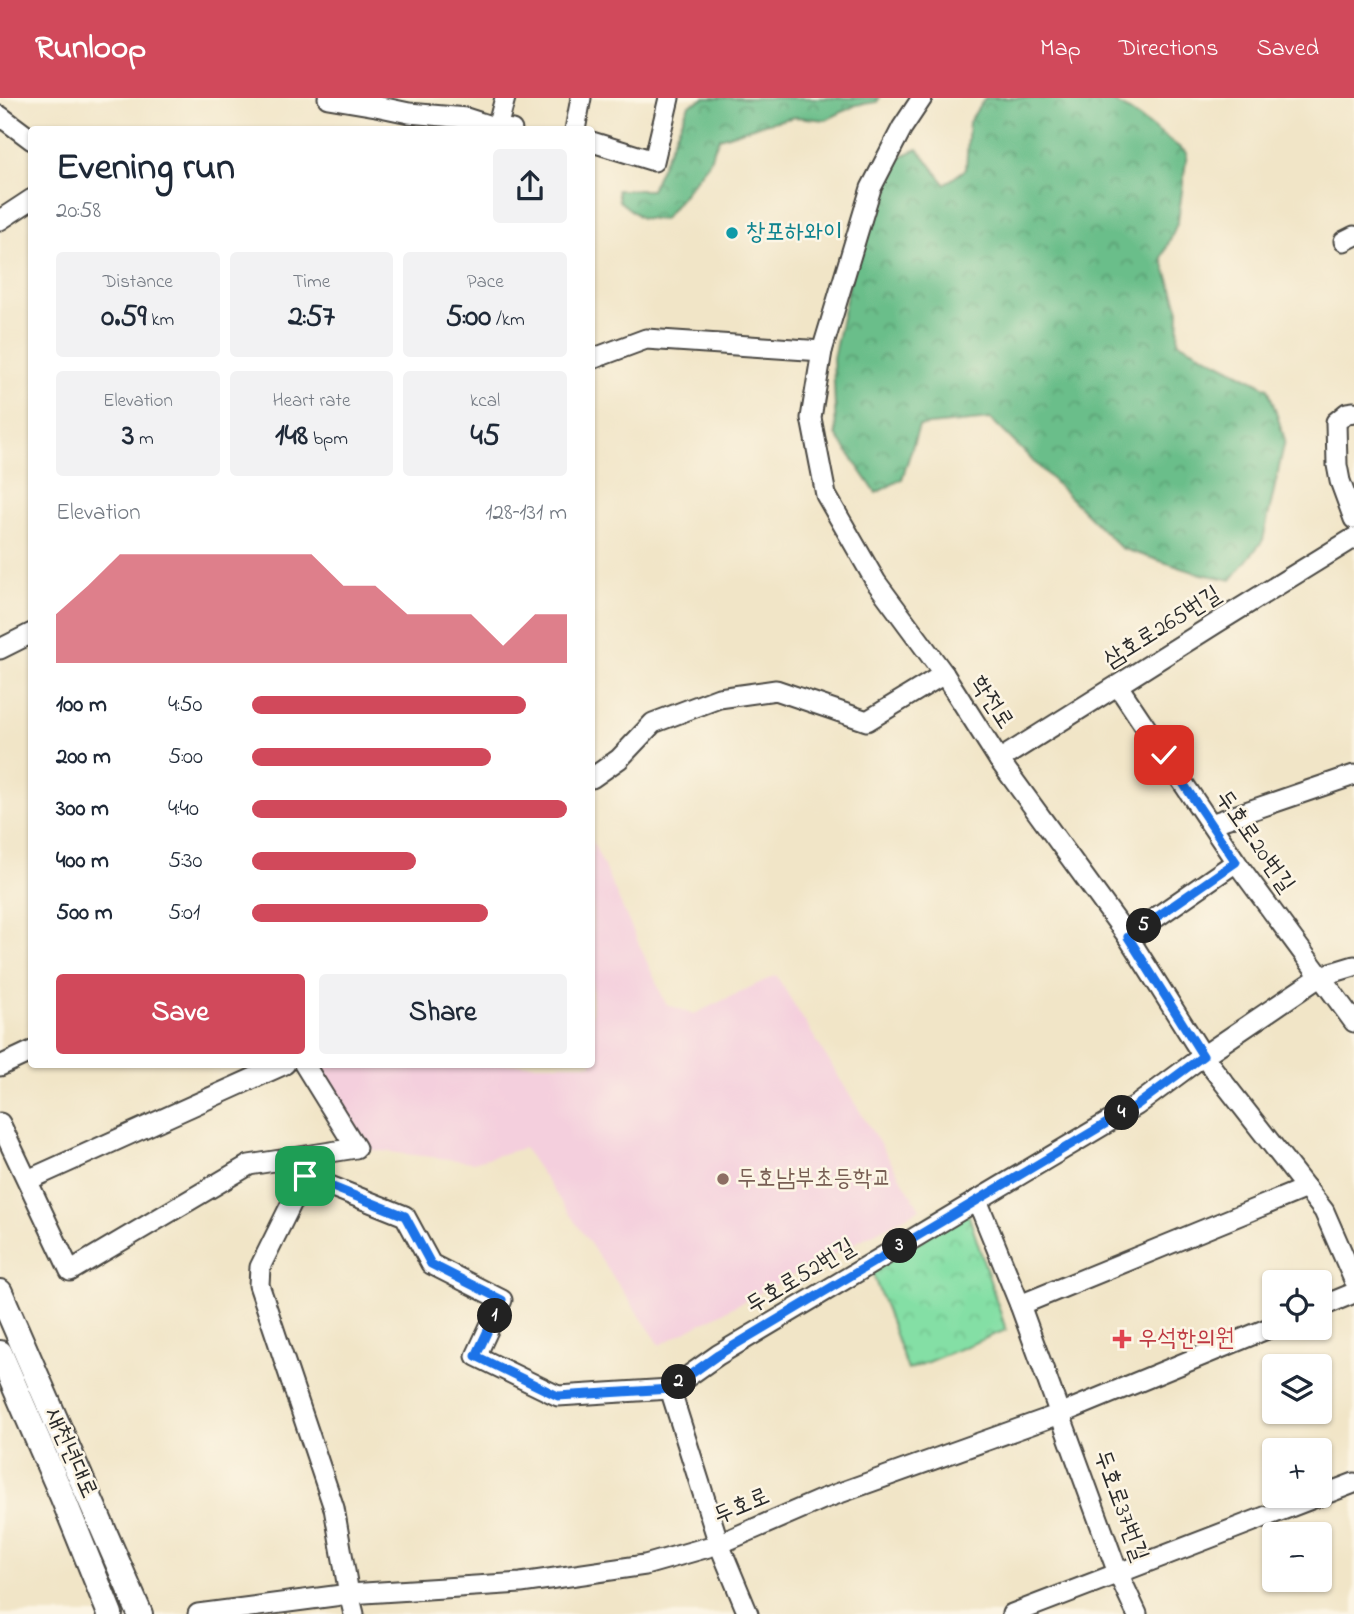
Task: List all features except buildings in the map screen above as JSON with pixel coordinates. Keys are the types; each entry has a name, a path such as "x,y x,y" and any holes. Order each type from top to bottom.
{"main road":[{"name":"새천년대로","path":"0,1293 140,1614"},
{"name":"새천년대로","path":"0,1353 110,1614"},
{"path":"63,1498 79,1509 92,1535 100,1536 104,1529"}],"street":[{"path":"328,98 411,106 494,126"},
{"path":"466,118 470,98"},
{"path":"504,126 505,98"},
{"path":"576,126 581,98"},
{"path":"595,143 654,161 669,98"},
{"name":"학전로","path":"922,98 902,128 871,188 822,351 811,418 826,495 876,582 944,674 999,760 1128,937 1203,1056 1324,1212 1354,1280"},
{"path":"0,117 28,137"},
{"path":"0,220 28,202"},
{"path":"595,358 646,339 822,351"},
{"path":"1354,412 1346,413 1336,422 1336,453 1340,481 1354,519"},
{"name":"삼호로265번길","path":"999,760 1354,538"},
{"path":"0,649 28,635"},
{"path":"595,776 619,759 653,723 719,698 776,690 866,721 944,674"},
{"name":"두호로20번길","path":"1118,686 1236,862 1354,1023"},
{"path":"1210,824 1354,775"},
{"path":"1128,937 1236,862"},
{"name":"두호로52번길","path":"670,1389 718,1355 1137,1105 1203,1056 1321,976 1354,967"},
{"path":"0,1066 28,1054"},
{"path":"28,1180 276,1068"},
{"path":"0,1123 70,1271 249,1166 356,1148 306,1068"},
{"path":"354,1614 334,1508 259,1285 260,1267 305,1176 405,1216 431,1264 502,1300 476,1356 558,1396 670,1389 719,1544 748,1614"},
{"path":"1020,1305 1306,1188"},
{"name":"두호로37번길","path":"977,1200 1020,1305 1118,1573 1137,1614"},
{"path":"1332,1302 1354,1293"},
{"name":"두호로","path":"198,1614 349,1594 521,1583 645,1565 719,1544 823,1499 1060,1415 1262,1331"},
{"path":"1332,1491 1354,1483"},
{"path":"1012,1614 1288,1508"}],"shaded area":[{"name":"두호남부초등학교","path":"595,847 666,1004 694,1014 776,975 920,1209 660,1345 524,1148 473,1162 356,1148 306,1068 595,1068"}],"green space":[{"path":"705,98 879,98 877,102 856,105 826,120 795,117 719,138 708,164 663,220 641,218 619,201 617,190 651,190 689,105"},
{"path":"985,98 1107,98 1187,153 1178,221 1162,258 1179,310 1178,342 1268,388 1285,440 1263,540 1231,580 1197,573 1121,548 991,419 919,426 902,479 876,493 836,435 833,358 854,263 896,158 918,149 945,184 966,169 969,122"},
{"path":"962,1195 1006,1330 908,1370 867,1258"}],"place":[{"name":"창포하와이","path":"732,233"},
{"name":"두호남부초등학교","path":"723,1179"},
{"name":"우석한의원","path":"1122,1339"}],"route":[{"path":"305,1176 405,1216 431,1264 502,1300 476,1356 558,1396 670,1389 718,1355 1137,1105 1203,1056 1128,937 1236,862 1164,755"}]}
